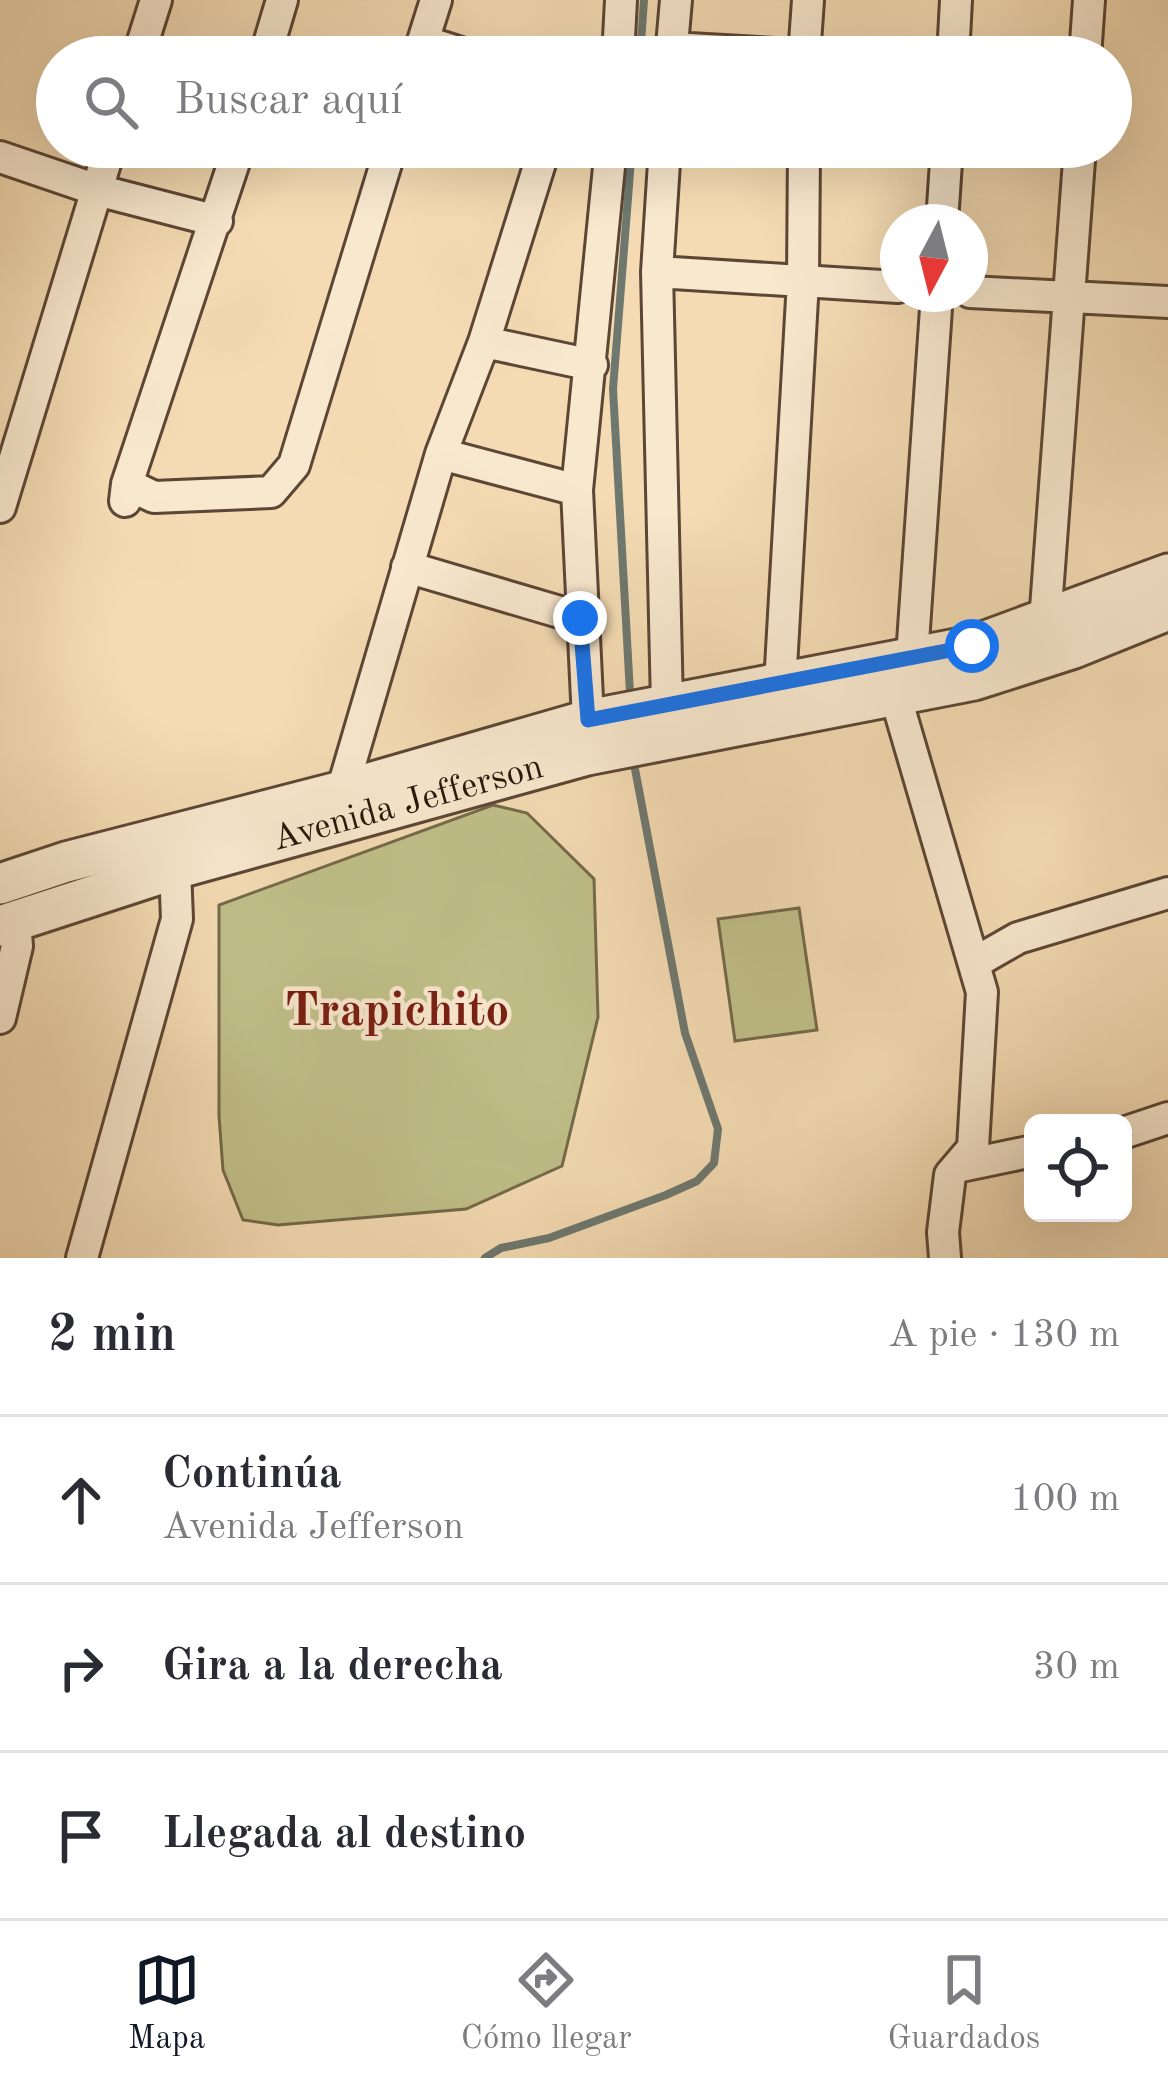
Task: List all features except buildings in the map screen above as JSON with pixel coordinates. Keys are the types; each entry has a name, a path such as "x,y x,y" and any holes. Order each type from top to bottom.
{"street":[{"path":"145,36 156,0"},
{"path":"272,36 282,0"},
{"path":"425,36 436,0"},
{"path":"619,36 621,0"},
{"path":"673,36 676,0"},
{"path":"805,36 808,0"},
{"path":"953,36 956,0"},
{"path":"1086,36 1089,0"},
{"path":"0,157 97,190 217,221"},
{"path":"0,507 104,168"},
{"path":"233,168 125,494 271,492 293,465 385,168"},
{"path":"342,791 440,454 484,341 538,168"},
{"path":"588,720 577,490 609,168"},
{"path":"664,168 657,272 667,705"},
{"path":"780,685 803,281 804,168"},
{"path":"943,204 946,168"},
{"path":"1045,622 1079,168"},
{"path":"657,272 880,286"},
{"path":"988,293 1168,302"},
{"path":"912,657 936,312"},
{"path":"484,341 592,365"},
{"path":"440,454 577,490"},
{"path":"407,567 580,618"},
{"name":"Avenida Jefferson","path":"0,884 588,720 972,646 1168,574"},
{"name":"Avenida Jefferson","path":"8,924 175,869 587,755 896,698 1023,666 1168,610"},
{"path":"896,698 982,992 973,1148 950,1174 945,1258"},
{"path":"82,1258 177,919 175,869"},
{"path":"976,962 1018,938 1168,892"},
{"path":"0,1018 17,946 8,924"},
{"path":"1132,1129 1168,1118"},
{"path":"961,1166 1024,1153"}],"shaded area":[{"path":"493,805 527,813 594,879 598,1017 562,1166 466,1209 278,1225 243,1220 223,1170 219,905"},
{"path":"799,908 817,1030 735,1041 718,919"}],"waterway":[{"path":"641,36 644,0"},
{"path":"630,168 613,389 630,693"},
{"path":"485,1258 501,1248 549,1238 666,1195 697,1181 714,1163 718,1129 685,1033 635,769"}],"district":[{"name":"Trapichito","path":"397,1012"}],"route":[{"path":"580,618 588,720 972,646"}]}
